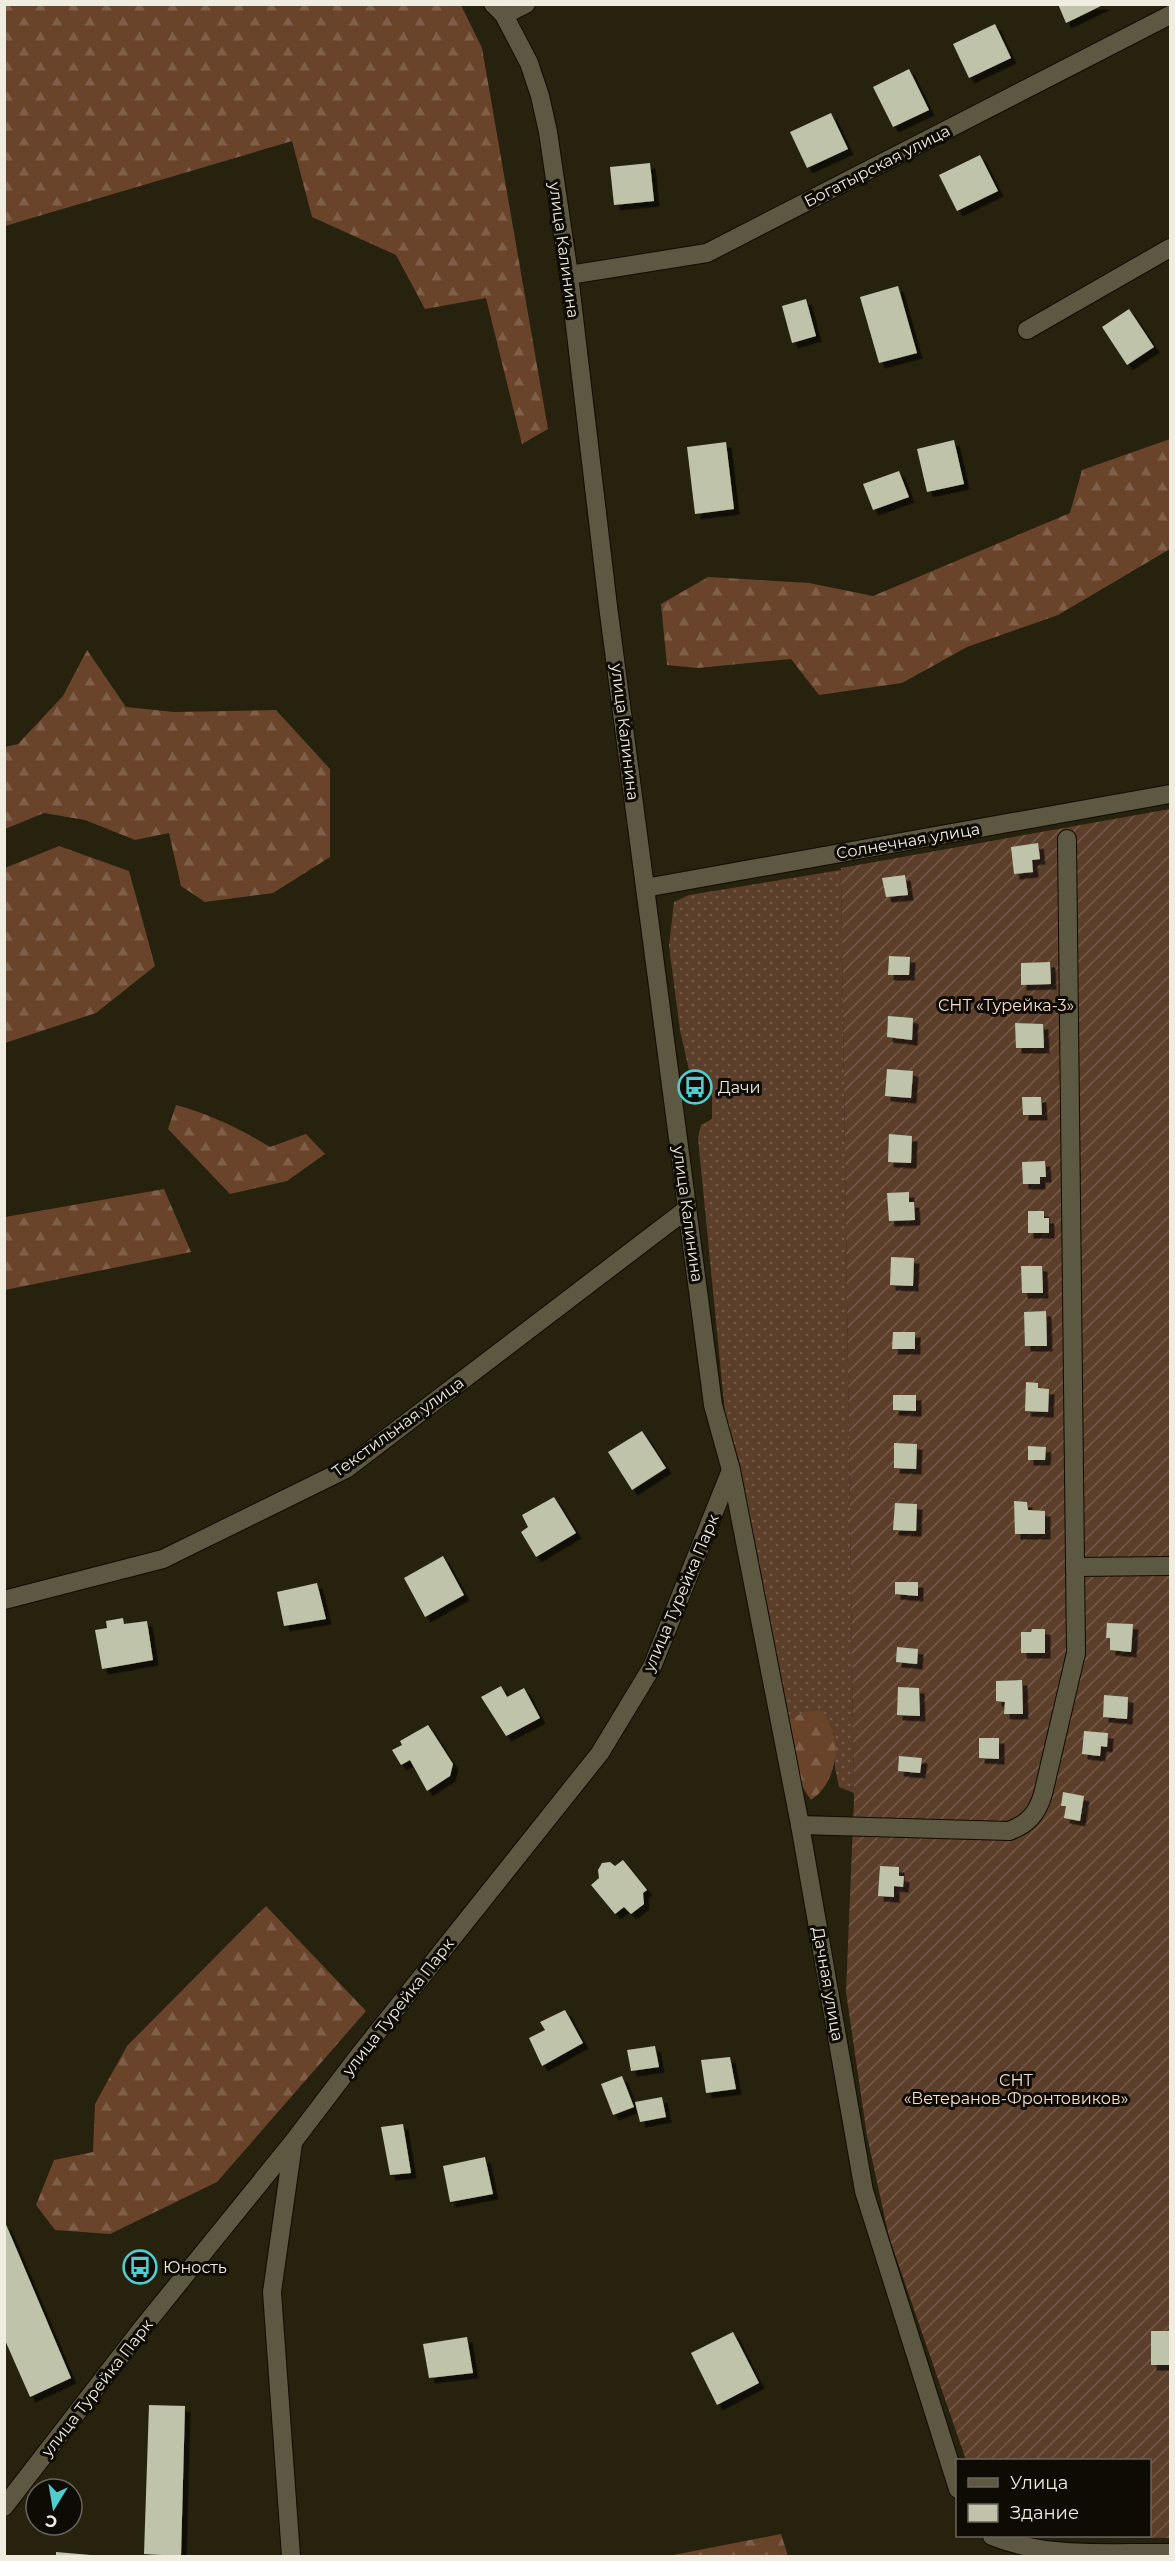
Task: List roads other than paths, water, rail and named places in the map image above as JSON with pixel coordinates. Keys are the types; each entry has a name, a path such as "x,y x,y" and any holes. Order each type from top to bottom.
{"street":[{"path":"498,10 526,4"},
{"name":"улица Калинина","path":"498,10 529,63 540,96 548,132 569,275 645,888 713,1405 731,1470"},
{"name":"Богатырская улица","path":"569,275 707,253 1170,15"},
{"path":"1027,330 1170,248"},
{"name":"Солнечная улица","path":"645,888 1170,794"},
{"path":"800,1825 1009,1831 1022,1827 1033,1817 1043,1794 1076,1653 1067,839"},
{"name":"Текстильная улица","path":"4,1600 163,1558 346,1469 687,1209"},
{"name":"Дачная улица","path":"731,1470 800,1825 864,2191 956,2486"},
{"name":"улица Турейка Парк","path":"4,2507 600,1753 652,1667 731,1470"},
{"path":"1076,1567 1170,1566"},
{"path":"291,2556 272,2292 293,2142"},
{"path":"996,2537 1006,2542 1045,2551 1170,2553"}],"place":[{"name":"Дачи","path":"695,1087"},
{"name":"Юность","path":"140,2267"}],"park label":[{"name":"СНТ «Турейка-3»","path":"1006,1005"},
{"name":"СНТ «Ветеранов-Фронтовиков»","path":"1016,2089"}]}
